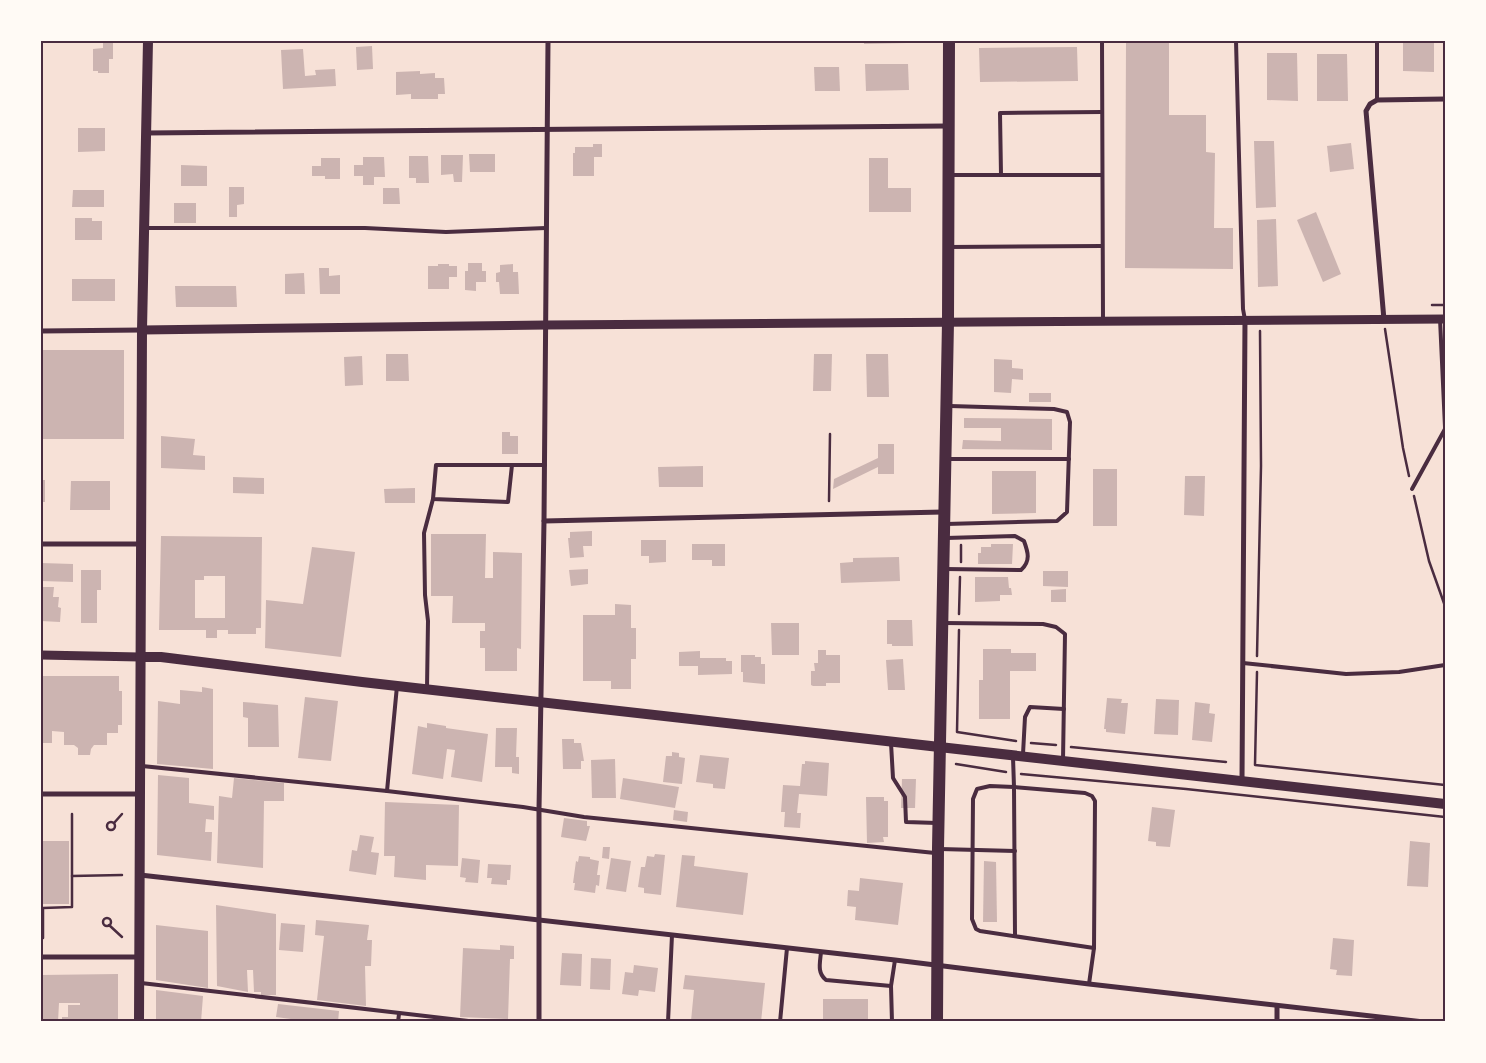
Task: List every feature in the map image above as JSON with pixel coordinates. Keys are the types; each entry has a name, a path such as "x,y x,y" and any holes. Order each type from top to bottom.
{"main road":[{"path":"138,1022 142,330 148,41"},
{"path":"937,1022 939,747 948,322 949,41"},
{"path":"140,656 1445,804"}],"street":[{"path":"539,1022 538,809 545,466 548,41"},
{"path":"1384,320 1365,121 1366,111 1370,104 1378,100 1445,99"},
{"path":"145,133 948,126"},
{"path":"41,331 1103,320 1442,319"},
{"path":"1242,780 1245,320"},
{"path":"544,520 944,518"},
{"path":"41,544 141,544"},
{"path":"41,655 140,656"},
{"path":"41,794 139,794"},
{"path":"139,875 539,919 1424,1022"},
{"path":"41,957 139,957"},
{"path":"1277,1006 1277,1022"}],"lane":[{"path":"1102,41 1103,320"},
{"path":"1236,41 1243,309 1245,320"},
{"path":"1377,41 1378,100"},
{"path":"1000,175 1000,113 1102,112"},
{"path":"948,175 1102,174"},
{"path":"144,228 365,228 446,232 546,228"},
{"path":"948,247 1102,246"},
{"path":"1412,489 1445,428 1442,319"},
{"path":"944,518 1057,522 1066,512 1070,422 1067,412 1054,409 946,406"},
{"path":"945,459 1069,459"},
{"path":"427,689 428,621 425,595 424,533 433,499 436,465 545,466"},
{"path":"433,499 508,502 512,465"},
{"path":"943,538 1015,536 1024,541 1029,558 1027,565 1021,570 943,568"},
{"path":"942,623 1043,624 1056,627 1065,634 1063,760"},
{"path":"1243,663 1346,674 1399,672 1445,665"},
{"path":"387,791 397,686"},
{"path":"1016,936 1013,773 1024,742 1025,718 1030,707 1064,709"},
{"path":"891,741 893,778 905,797 906,822 938,823"},
{"path":"139,765 387,791 538,809 584,817 938,851 1015,852"},
{"path":"1090,984 1094,948 1095,801 1092,796 1085,793 990,786 977,789 973,798 974,924 976,928 980,931 1094,948"},
{"path":"668,1022 672,935"},
{"path":"780,1022 787,948"},
{"path":"821,952 820,971 821,976 826,980 891,986"},
{"path":"892,1022 891,986 895,960"},
{"path":"139,983 477,1022"},
{"path":"398,1022 399,1014"}],"path":[{"path":"1432,305 1445,305"},
{"path":"1384,320 1403,448 1430,561 1445,606"},
{"path":"1260,331 1261,466 1255,765 1445,785"},
{"path":"829,501 830,434"},
{"path":"961,538 956,732 1024,742 1226,762"},
{"path":"956,764 1013,773 1186,789 1445,817"},
{"path":"43,938 43,908 72,908 72,814"},
{"path":"114,823 122,814"},
{"path":"72,876 122,875"},
{"path":"109,925 122,937"}],"building":[{"path":"864,41 907,41 907,43 864,44"},
{"path":"1403,41 1434,41 1434,72 1403,71"},
{"path":"113,42 113,59 109,59 109,73 93,71 93,49 103,48 103,43"},
{"path":"1126,43 1169,43 1169,115 1206,115 1206,152 1215,153 1214,228 1233,228 1233,269 1125,268"},
{"path":"372,46 373,69 357,70 356,47"},
{"path":"1077,47 1078,81 980,82 979,48"},
{"path":"303,49 305,76 316,75 315,70 335,69 336,86 283,89 281,50"},
{"path":"1267,53 1297,53 1298,101 1267,100"},
{"path":"1317,54 1347,54 1348,101 1317,101"},
{"path":"865,64 908,64 909,90 866,91"},
{"path":"814,67 839,67 840,91 815,91"},
{"path":"420,71 420,74 435,73 435,78 444,78 445,94 438,94 438,99 411,99 411,94 396,95 396,72"},
{"path":"78,128 105,128 105,151 78,152"},
{"path":"1254,141 1274,141 1276,207 1256,208"},
{"path":"1351,143 1354,169 1330,172 1327,146"},
{"path":"593,144 602,144 602,157 594,157 594,176 573,176 573,153 575,153 575,147 593,147"},
{"path":"469,154 495,154 495,172 470,172"},
{"path":"441,155 463,155 462,182 454,182 453,174 441,175"},
{"path":"409,156 428,156 429,183 416,183 416,178 409,178"},
{"path":"363,157 384,157 385,177 374,177 374,185 363,185 363,176 354,176 354,165 363,165"},
{"path":"321,158 340,158 340,179 325,179 325,176 312,176 312,166 321,166"},
{"path":"869,158 888,158 888,188 911,188 911,212 869,212"},
{"path":"181,165 207,166 207,186 181,186"},
{"path":"229,187 244,187 244,204 237,205 237,217 229,217"},
{"path":"383,188 399,188 400,204 383,204"},
{"path":"73,190 104,190 104,207 72,207"},
{"path":"174,203 196,203 196,223 174,223"},
{"path":"1316,212 1341,274 1323,282 1297,220"},
{"path":"75,218 92,218 92,221 102,221 102,240 75,240"},
{"path":"1276,219 1278,286 1258,287 1257,220"},
{"path":"468,263 482,263 482,271 486,271 486,282 476,282 476,291 465,290 465,271 468,271"},
{"path":"438,264 457,266 457,277 449,277 449,289 428,289 428,266 438,266"},
{"path":"513,264 513,272 518,272 519,294 500,294 499,282 496,282 496,273 500,272 500,265"},
{"path":"319,268 329,268 329,276 340,275 340,294 320,294"},
{"path":"304,273 305,294 285,294 285,274"},
{"path":"72,279 115,279 115,301 72,301"},
{"path":"175,286 236,286 237,307 176,307"},
{"path":"41,350 124,350 124,439 41,439"},
{"path":"386,354 408,354 409,381 386,381"},
{"path":"814,354 832,354 831,391 813,391"},
{"path":"866,354 888,354 889,397 867,397"},
{"path":"362,356 363,385 345,386 344,357"},
{"path":"994,359 1012,360 1012,368 1023,369 1023,380 1012,379 1011,393 994,392"},
{"path":"1029,393 1051,393 1051,402 1029,402"},
{"path":"964,418 1052,419 1052,450 962,449 963,440 1001,441 1001,428 964,428"},
{"path":"502,432 510,432 510,436 518,436 518,454 502,454"},
{"path":"161,436 195,439 193,455 205,456 205,470 161,468"},
{"path":"878,444 894,444 894,474 878,474 878,467 833,489 834,479 878,458"},
{"path":"703,466 703,487 659,487 658,467"},
{"path":"1093,469 1117,469 1117,526 1093,526"},
{"path":"992,471 1036,471 1036,513 992,514"},
{"path":"1185,476 1205,476 1204,516 1184,515"},
{"path":"233,477 264,478 264,494 233,493"},
{"path":"41,480 45,480 45,502 41,502"},
{"path":"71,481 110,481 110,510 70,510"},
{"path":"415,488 415,503 385,503 384,489"},
{"path":"592,531 592,546 583,546 584,557 570,558 568,538 570,538 570,532"},
{"path":"431,534 486,534 485,578 493,578 493,552 522,553 521,649 517,648 517,671 485,671 485,648 480,648 480,631 485,631 485,623 452,623 453,596 431,596"},
{"path":"161,536 262,537 261,628 256,628 256,634 228,634 228,630 217,630 217,638 206,638 206,630 159,630","holes":["204,576 225,576 225,618 195,618 195,580 204,580"]},
{"path":"641,540 666,540 666,562 649,563 649,556 641,556"},
{"path":"692,544 725,544 725,566 712,566 712,560 692,560"},
{"path":"991,544 1013,544 1012,564 978,564 978,553 981,553 981,547 991,547"},
{"path":"312,547 355,552 341,657 265,648 266,600 303,604"},
{"path":"899,557 900,581 841,583 840,563 853,562 853,558"},
{"path":"41,563 73,564 73,582 41,581"},
{"path":"588,569 588,584 571,586 569,570"},
{"path":"81,570 101,570 101,590 97,590 97,623 81,623"},
{"path":"1043,571 1068,571 1068,587 1043,586"},
{"path":"975,577 1008,577 1012,595 1000,595 1000,601 975,602"},
{"path":"41,587 54,587 53,597 59,597 58,607 61,608 60,622 41,621"},
{"path":"1066,589 1066,602 1051,602 1051,590"},
{"path":"615,604 631,605 631,628 636,628 636,659 631,659 631,689 611,689 611,681 583,681 583,615 615,615"},
{"path":"887,620 912,620 913,646 892,646 892,644 887,644"},
{"path":"771,623 799,623 799,655 772,655"},
{"path":"983,649 1011,649 1011,653 1036,653 1036,671 1010,671 1010,719 979,719 979,680 983,680"},
{"path":"818,650 826,650 826,655 840,655 840,683 826,683 826,686 811,685 811,671 815,671 814,663 818,663"},
{"path":"700,651 700,658 726,658 726,661 732,661 732,674 698,675 698,666 679,666 679,652"},
{"path":"741,655 761,657 761,664 765,664 765,684 743,682"},
{"path":"903,659 905,690 888,690 886,660"},
{"path":"41,676 119,676 119,691 122,691 122,725 118,725 118,733 107,733 107,745 94,745 90,755 78,755 78,748 74,745 64,745 64,732 52,731 52,743 41,743"},
{"path":"202,687 213,689 213,769 157,764 158,701 180,704 180,690 202,692"},
{"path":"305,697 338,701 331,761 298,758"},
{"path":"1107,698 1122,699 1121,703 1128,703 1125,734 1106,732 1106,729 1104,729"},
{"path":"1156,699 1179,700 1178,735 1154,734"},
{"path":"243,702 278,705 279,747 248,747 248,718 243,717"},
{"path":"1195,702 1210,704 1209,713 1215,714 1212,742 1192,740"},
{"path":"427,723 446,726 446,728 488,734 482,782 451,777 455,750 447,749 443,779 412,774 418,726 427,728"},
{"path":"496,728 517,728 516,757 519,757 519,774 512,773 512,767 495,767"},
{"path":"562,739 574,739 574,743 581,743 584,761 581,761 581,769 563,769"},
{"path":"672,752 679,753 679,757 685,758 682,784 663,782 666,756 672,756"},
{"path":"700,755 729,758 725,789 713,788 713,784 696,782"},
{"path":"615,759 616,798 592,798 591,760"},
{"path":"805,761 829,763 827,796 799,794 797,813 801,813 800,828 784,827 785,812 781,812 783,785 800,786 802,764 805,764"},
{"path":"158,775 189,778 189,803 214,806 214,820 206,819 205,832 212,832 211,861 157,855"},
{"path":"234,778 284,783 284,801 264,801 263,868 217,863 219,796 232,798"},
{"path":"623,778 679,787 675,808 620,799"},
{"path":"902,779 916,779 915,808 901,808"},
{"path":"866,797 884,797 884,801 888,801 888,837 883,837 884,842 867,843"},
{"path":"385,802 459,805 458,866 426,865 426,880 394,877 395,856 384,856"},
{"path":"1152,807 1175,810 1170,847 1156,846 1156,842 1148,841"},
{"path":"674,810 688,812 687,822 673,820"},
{"path":"564,818 587,821 587,826 590,826 586,841 561,837"},
{"path":"360,835 374,837 371,852 379,853 376,875 349,871 352,850 357,851"},
{"path":"41,841 69,841 69,904 41,904"},
{"path":"1410,841 1430,843 1428,887 1407,886"},
{"path":"603,847 610,847 609,859 602,858"},
{"path":"655,854 665,855 661,895 644,893 644,888 638,887 641,867 645,867 647,856 654,857"},
{"path":"682,855 695,856 694,866 748,873 743,915 676,907"},
{"path":"579,856 590,857 590,859 599,861 597,875 600,875 599,886 596,885 595,893 574,890 576,861 578,862"},
{"path":"462,858 480,860 478,883 465,882 466,878 460,877"},
{"path":"611,858 631,861 626,892 606,889"},
{"path":"984,861 996,862 997,922 983,922"},
{"path":"488,864 511,865 510,880 507,880 507,885 491,884 492,878 487,878"},
{"path":"860,878 903,883 898,925 855,920 856,907 847,906 848,890 859,891"},
{"path":"216,905 276,914 276,995 261,995 261,992 254,992 253,970 247,970 248,992 217,986"},
{"path":"316,920 369,925 367,940 372,940 371,966 365,966 366,1006 317,1000 324,936 315,935"},
{"path":"281,923 305,925 303,952 279,950"},
{"path":"156,925 208,931 208,988 156,980"},
{"path":"1333,938 1354,940 1352,976 1336,975 1337,970 1330,969"},
{"path":"500,945 514,946 514,959 510,959 508,1019 460,1017 463,948 500,950"},
{"path":"562,953 582,954 581,986 560,985"},
{"path":"591,958 611,959 610,990 590,989"},
{"path":"634,965 658,968 655,992 639,990 638,996 622,994 625,972 633,973"},
{"path":"118,974 118,1022 62,1022 62,1017 68,1017 68,1005 80,1005 80,1003 59,1003 58,1022 41,1022 41,975"},
{"path":"685,975 765,983 761,1022 691,1021 694,990 683,989"},
{"path":"156,990 203,996 201,1022 156,1022"},
{"path":"823,999 868,999 868,1022 823,1022"},
{"path":"278,1004 339,1011 338,1022 313,1022 276,1017"}]}
